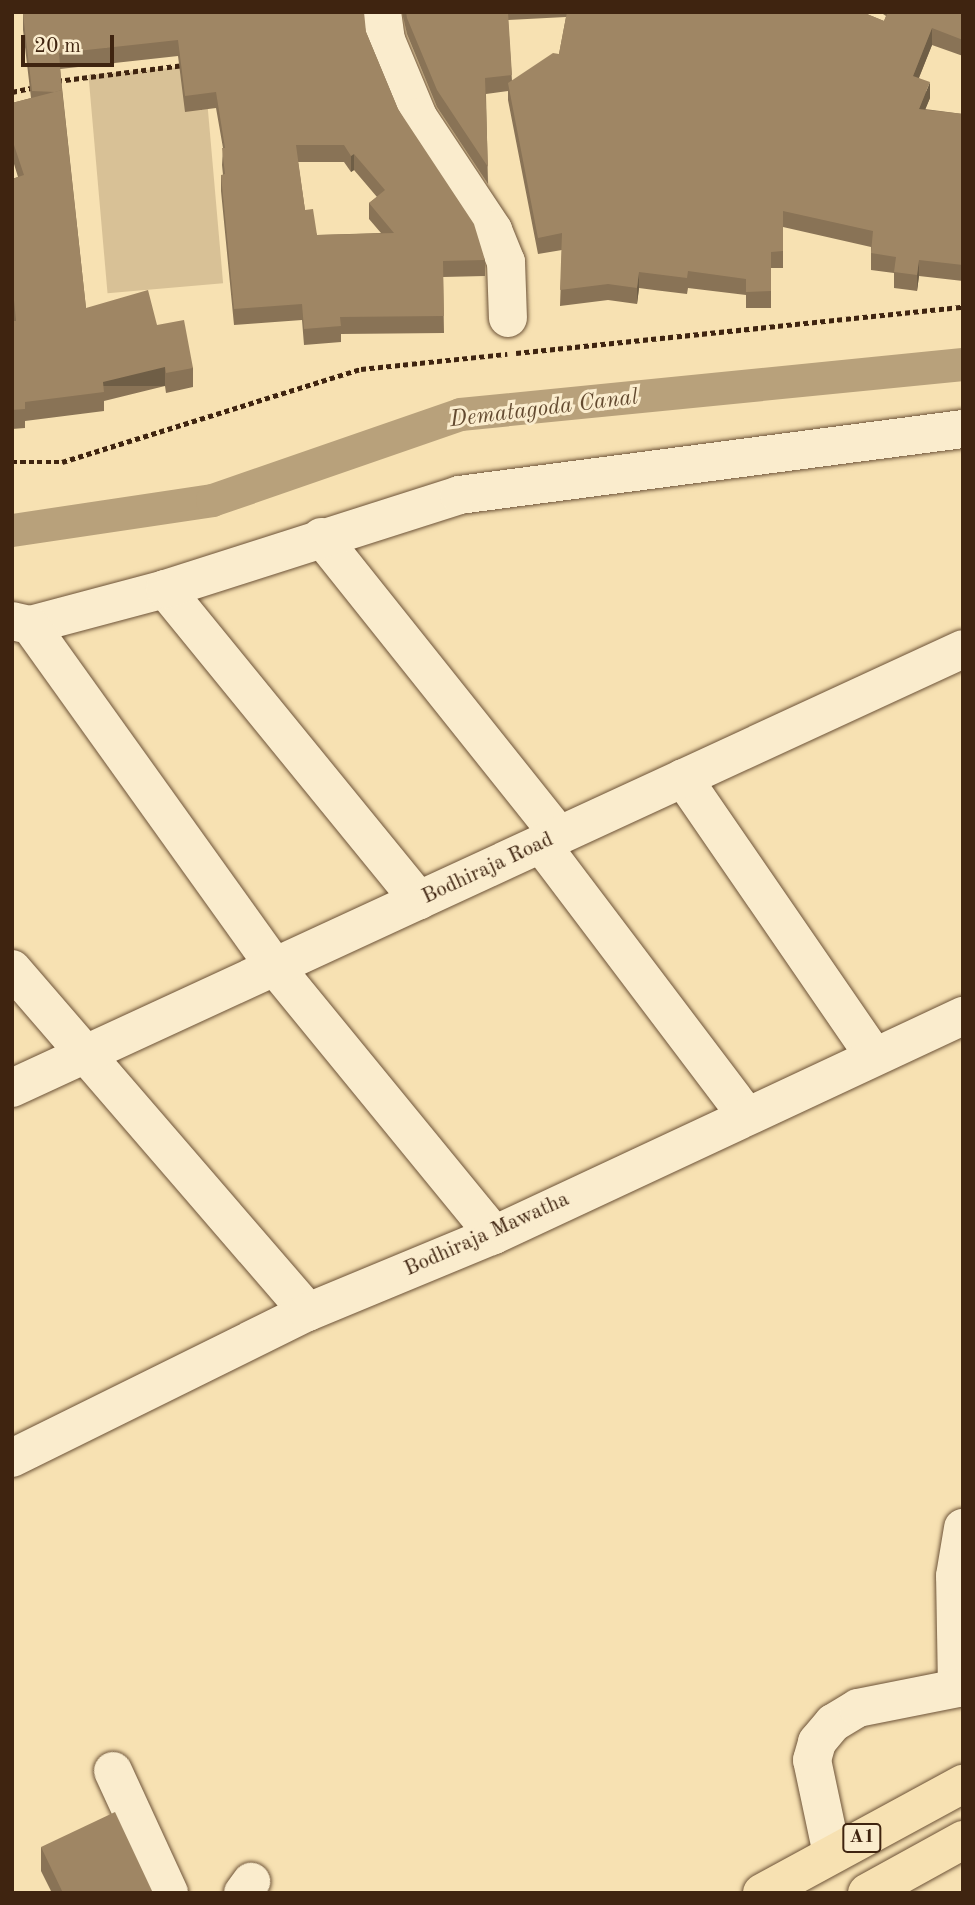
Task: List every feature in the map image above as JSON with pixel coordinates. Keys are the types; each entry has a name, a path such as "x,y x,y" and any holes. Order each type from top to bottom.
{"highway":[{"name":"A1","path":"762,1893 963,1784"},
{"name":"A1","path":"867,1893 963,1840"}],"street":[{"path":"382,12 386,40 418,117 493,230 506,262 508,318"},
{"path":"494,1235 275,967 21,623 165,589 459,495 963,429"},
{"path":"321,537 550,840 746,1115"},
{"path":"165,589 419,900"},
{"name":"Bodhiraja Road","path":"12,1088 963,649"},
{"path":"683,778 874,1056"},
{"path":"12,969 308,1312"},
{"name":"Bodhiraja Mawatha","path":"12,1458 308,1312 494,1235 746,1115 963,1016"},
{"path":"832,1854 812,1760 817,1742 833,1723 858,1708 960,1688 955,1576 963,1528"},
{"path":"113,1771 169,1893"}],"path":[{"path":"12,92 86,75 197,64"},
{"path":"12,462 62,462 361,369 963,307"}],"shaded area":[{"path":"204,65 223,283 108,293 88,75"}],"building":[{"path":"364,12 366,32 398,109 474,224 485,260 443,261 444,316 340,317 341,326 304,329 302,304 234,309 221,175 225,174 222,148 225,148 216,92 185,96 178,40 59,53 62,90 32,91 23,14","holes":["296,145 344,145 351,156 354,154 385,190 369,203 394,233 317,235 313,209 305,210"]},
{"path":"406,12 508,12 512,75 485,78 488,167 437,90"},
{"path":"567,12 862,12 884,21 888,12 963,12 963,40 932,28 913,76 930,82 919,109 963,114 963,265 919,260 917,275 894,272 896,257 871,253 873,231 783,211 783,251 771,252 771,291 746,292 746,279 688,271 687,278 639,272 637,288 608,284 560,290 562,233 538,238 508,83 553,53 559,54"},
{"path":"62,90 86,308 148,290 157,325 184,320 193,368 166,373 165,367 103,382 104,392 25,402 25,409 12,410 12,321 16,321 12,279 12,179 24,175 14,145 12,146 12,103"},
{"path":"115,1812 153,1893 63,1893 41,1847"}],"waterway":[{"name":"Dematagoda Canal","path":"12,530 212,500 460,414 963,364"}]}
